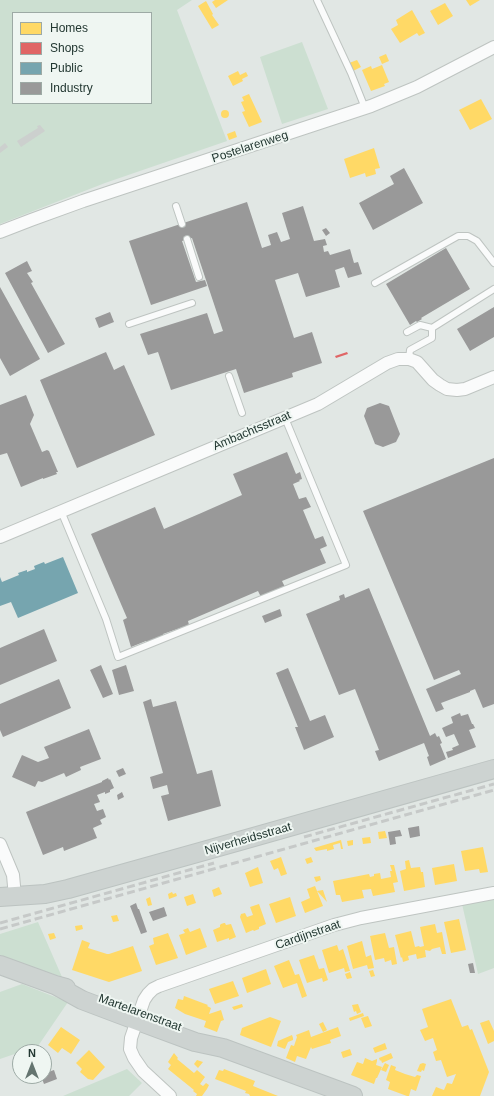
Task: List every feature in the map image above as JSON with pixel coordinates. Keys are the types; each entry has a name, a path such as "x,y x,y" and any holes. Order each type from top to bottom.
{"main road":[{"name":"Nijverheidsstraat","path":"8,897 45,894 82,885 494,769"},
{"name":"Martelarenstraat","path":"0,965 55,985 82,1000 198,1034 223,1048 353,1096"}],"street":[{"name":"Postelarenweg","path":"0,232 84,201 365,108 417,87 494,47"},
{"name":"Ambachtsstraat","path":"0,537 318,404 387,363 398,359 409,359"},
{"path":"409,359 417,362 433,380 447,389 465,389 494,377"},
{"path":"0,844 13,875 8,897"},
{"name":"Cardijnstraat","path":"170,1096 144,1071 134,1058 130,1049 131,1038 144,1000 148,994 159,986 334,925 361,918 494,893"}],"lane":[{"path":"317,0 351,73 365,108"},
{"path":"176,206 182,224"},
{"path":"375,283 458,236 468,236 477,241 494,263"},
{"path":"187,239 199,277"},
{"path":"407,332 420,325 432,328 494,289"},
{"path":"129,324 192,303"},
{"path":"409,359 410,350 432,338 432,328"},
{"path":"229,376 242,413"},
{"path":"61,511 106,619 118,657 346,565 285,418"}],"green space":[{"path":"0,0 192,0 177,10 227,141 105,183 0,224"},
{"path":"302,42 328,109 282,124 260,57"},
{"path":"494,898 494,968 478,974 462,904"},
{"path":"38,922 62,977 0,956 0,934"},
{"path":"22,984 68,1002 39,1044 12,1044 12,1055 0,1059 0,992"},
{"path":"127,1069 142,1083 129,1096 63,1096"}],"building: Homes":[{"path":"215,0 228,0 216,8 212,2"},
{"path":"466,0 480,0 470,6"},
{"path":"206,1 213,14 212,15 219,25 212,29 198,6"},
{"path":"445,3 453,16 438,25 430,11"},
{"path":"412,10 425,33 419,36 417,33 400,43 391,29 398,25 396,20"},
{"path":"386,54 389,61 382,64 379,57"},
{"path":"357,60 361,67 353,71 349,63"},
{"path":"382,65 389,82 384,84 385,86 371,91 362,70 371,66 372,69"},
{"path":"238,71 240,75 246,72 248,76 242,79 243,81 233,86 228,76"},
{"path":"249,94 262,122 249,127 242,112 245,111 241,102 244,101 242,97"},
{"path":"481,99 492,119 470,130 459,110"},
{"path":"223,110 227,110 229,114 227,118 223,118 221,116 221,112"},
{"path":"235,131 237,137 229,140 227,134"},
{"path":"374,148 380,168 375,169 376,174 366,177 365,173 350,178 344,159"},
{"path":"385,831 387,838 379,839 378,832"},
{"path":"370,837 371,843 363,844 362,838"},
{"path":"341,840 343,849 341,849 340,843 333,845 334,849 327,851 327,849 316,851 314,848"},
{"path":"353,840 353,845 348,846 347,841"},
{"path":"483,847 488,872 480,873 479,869 465,871 461,851"},
{"path":"281,857 287,874 281,876 278,868 274,870 270,861"},
{"path":"311,857 313,862 307,864 305,859"},
{"path":"409,860 411,868 420,867 421,872 423,872 425,887 404,891 400,871 406,869 405,861"},
{"path":"454,864 457,881 435,885 432,868"},
{"path":"390,865 394,865 398,882 393,883 395,892 373,896 371,889 362,890 364,898 342,902 340,895 336,895 333,881 369,874 370,877 374,876 374,874 380,873 381,879 391,877 390,871 392,871"},
{"path":"258,867 263,883 250,887 245,873"},
{"path":"320,876 321,880 316,882 314,877"},
{"path":"315,886 323,906 305,913 301,902 310,898 307,889"},
{"path":"219,887 222,894 214,897 212,890"},
{"path":"323,890 327,902 317,891"},
{"path":"172,892 173,894 176,893 177,896 169,899 168,894"},
{"path":"193,894 196,903 187,906 184,897"},
{"path":"150,897 152,905 148,906 146,899"},
{"path":"290,897 296,916 276,923 269,904"},
{"path":"259,904 266,924 259,927 259,929 246,933 240,917 241,914 245,913 247,917 253,915 250,907"},
{"path":"117,915 119,921 113,922 111,916"},
{"path":"459,919 466,950 451,953 444,922"},
{"path":"225,923 226,925 231,924 236,937 217,942 213,930"},
{"path":"435,924 437,933 442,932 446,954 442,954 440,947 430,951 425,950 426,957 417,959 416,954 408,956 409,960 403,962 395,935 411,931 415,947 424,946 420,927"},
{"path":"82,925 83,929 76,931 75,926"},
{"path":"188,928 190,932 200,928 207,947 186,955 179,935 185,933 183,930"},
{"path":"54,933 56,938 50,940 48,934"},
{"path":"168,933 178,958 156,965 149,946 154,944 153,938"},
{"path":"385,933 389,948 394,947 397,964 392,965 391,960 385,962 384,958 375,960 370,936"},
{"path":"82,940 90,943 88,948 107,954 133,946 142,971 109,982 72,970"},
{"path":"362,941 366,957 371,955 374,968 368,969 367,965 353,969 347,946"},
{"path":"337,945 339,951 343,949 350,971 345,972 344,968 329,973 322,950"},
{"path":"314,955 319,969 324,968 328,980 323,982 322,978 307,983 299,960"},
{"path":"289,960 295,975 299,974 307,996 302,998 297,983 283,988 274,966"},
{"path":"266,969 271,984 247,993 242,978"},
{"path":"373,970 375,976 371,977 369,971"},
{"path":"350,972 352,978 347,979 345,974"},
{"path":"233,981 239,996 215,1004 209,989"},
{"path":"184,996 208,1005 207,1006 211,1008 209,1014 221,1010 224,1020 221,1021 217,1032 204,1027 206,1021 185,1014 175,1008 178,999 183,1000"},
{"path":"451,999 462,1027 468,1025 470,1030 472,1029 489,1072 480,1096 432,1096 436,1087 444,1090 447,1083 452,1084 456,1074 447,1077 441,1060 436,1061 433,1052 437,1050 433,1038 425,1041 420,1030 428,1027 422,1009"},
{"path":"242,1004 243,1007 234,1010 232,1007"},
{"path":"358,1004 361,1012 357,1014 356,1011 354,1012 352,1005"},
{"path":"363,1013 364,1016 350,1021 349,1018"},
{"path":"368,1016 372,1026 365,1028 361,1018"},
{"path":"270,1017 281,1021 271,1047 240,1035 242,1028"},
{"path":"489,1020 494,1031 494,1041 488,1044 480,1023"},
{"path":"323,1022 327,1030 323,1032 319,1024"},
{"path":"61,1027 80,1040 71,1054 62,1048 58,1053 52,1048 52,1044 49,1044"},
{"path":"338,1027 341,1036 330,1040 331,1043 312,1049 311,1047 306,1059 297,1056 295,1062 286,1058 291,1045 294,1046 297,1037 296,1035 309,1030 311,1037"},
{"path":"292,1035 293,1040 288,1042 285,1049 277,1046 278,1041"},
{"path":"385,1043 387,1049 375,1053 373,1048"},
{"path":"350,1049 352,1055 343,1058 341,1052"},
{"path":"89,1050 105,1067 93,1080 88,1079 80,1072 82,1069 76,1063"},
{"path":"174,1053 178,1058 177,1059 194,1073 197,1070 205,1077 200,1084 203,1086 206,1083 209,1085 202,1096 196,1096 197,1094 193,1091 194,1090 168,1069 171,1065 168,1062"},
{"path":"391,1053 393,1058 382,1063 381,1060 380,1061 379,1058"},
{"path":"365,1058 372,1061 377,1059 376,1065 382,1067 374,1084 351,1075 357,1062 363,1064"},
{"path":"197,1060 203,1062 198,1068 194,1064"},
{"path":"385,1063 389,1065 386,1072 381,1070"},
{"path":"420,1064 426,1064 424,1071 417,1071"},
{"path":"391,1065 396,1067 395,1070 405,1074 415,1077 417,1075 421,1076 416,1091 411,1089 409,1096 407,1096 388,1089 390,1082 386,1080"},
{"path":"224,1069 255,1081 253,1086 278,1096 250,1096 249,1094 245,1093 246,1091 215,1079 219,1070 223,1071"}],"building: Shops":[{"path":"347,352 348,354 336,358 335,356"}],"building: Public":[{"path":"63,557 78,593 18,618 11,602 0,606 0,577 2,582 19,575 18,573 35,569 34,566 44,562 45,564"}],"building: Industry":[{"path":"404,168 423,203 373,230 359,203 394,184 390,176"},
{"path":"247,202 262,248 271,245 268,235 277,232 281,242 290,239 282,213 303,206 314,241 325,239 327,245 323,246 324,252 328,251 330,255 350,249 354,263 358,262 362,274 348,278 344,267 335,270 340,287 306,297 298,273 275,280 294,338 312,332 322,363 292,373 293,377 244,393 236,369 171,390 158,352 148,355 140,334 207,313 214,334 223,331 192,238 182,241 196,282 205,280 207,286 151,305 129,241"},
{"path":"326,228 330,233 326,236 322,230"},
{"path":"446,248 470,289 410,325 386,284"},
{"path":"27,261 32,271 27,273 33,282 31,283 65,344 48,353 5,273"},
{"path":"0,287 40,359 10,376 0,358"},
{"path":"494,307 494,337 470,351 457,329"},
{"path":"110,312 114,322 99,328 95,318"},
{"path":"106,352 114,370 124,365 155,435 77,468 40,380"},
{"path":"26,395 34,415 30,424 42,452 47,450 49,451 58,472 56,472 57,474 21,487 7,453 0,455 0,405"},
{"path":"380,403 389,406 400,434 396,442 383,447 375,444 364,416 367,408"},
{"path":"287,452 296,474 300,472 302,479 293,484 299,499 306,497 311,507 303,510 315,539 323,536 327,546 320,549 326,563 282,581 285,587 261,597 258,591 188,621 189,625 163,634 164,636 147,643 146,641 131,647 123,620 127,618 91,534 155,507 164,529 242,495 233,474"},
{"path":"494,458 494,704 483,708 475,689 441,703 444,709 436,712 426,689 461,674 459,670 434,680 363,511"},
{"path":"369,588 430,736 435,733 437,737 439,736 442,743 440,744 446,759 430,766 427,757 429,756 424,743 379,761 375,751 379,750 355,689 339,695 306,614 340,600 339,596 344,594 345,598"},
{"path":"280,609 282,616 265,623 262,616"},
{"path":"44,629 57,661 0,685 0,648"},
{"path":"101,665 113,694 103,698 90,670"},
{"path":"126,665 134,691 119,695 112,670"},
{"path":"288,668 310,721 325,715 334,737 304,750 295,727 298,727 276,673"},
{"path":"59,679 71,708 3,737 0,730 0,704"},
{"path":"151,699 153,707 176,701 197,774 212,770 221,806 168,821 161,796 169,794 167,785 153,789 150,777 163,773 143,702"},
{"path":"460,713 461,716 468,714 475,728 469,730 476,747 448,758 446,752 453,750 452,748 459,745 454,734 446,737 442,728 453,723 451,717"},
{"path":"89,729 101,759 80,767 81,770 66,777 64,773 42,782 38,781 35,787 12,777 22,755 38,762 49,758 44,747"},
{"path":"123,768 126,774 119,777 116,771"},
{"path":"108,778 109,780 110,779 114,788 110,790 110,792 97,795 100,802 94,804 97,811 103,809 106,817 100,820 102,824 93,828 97,838 64,851 63,847 43,855 26,812 102,782"},
{"path":"122,792 124,797 118,800 117,795"},
{"path":"419,826 420,836 410,838 408,828"},
{"path":"400,830 402,836 395,837 396,844 390,845 388,832"},
{"path":"136,903 147,932 141,934 130,906"},
{"path":"164,907 167,916 153,921 149,912"},
{"path":"473,963 475,973 470,973 468,964"},
{"path":"54,1070 57,1079 52,1081 52,1071"}],"building: Other":[{"path":"40,125 45,131 21,147 17,141 38,128 37,126"},
{"path":"5,143 8,147 0,153 0,147"}],"railway":[{"path":"304,837 494,784"},
{"path":"0,929 494,790"},
{"path":"0,923 214,863"}]}
